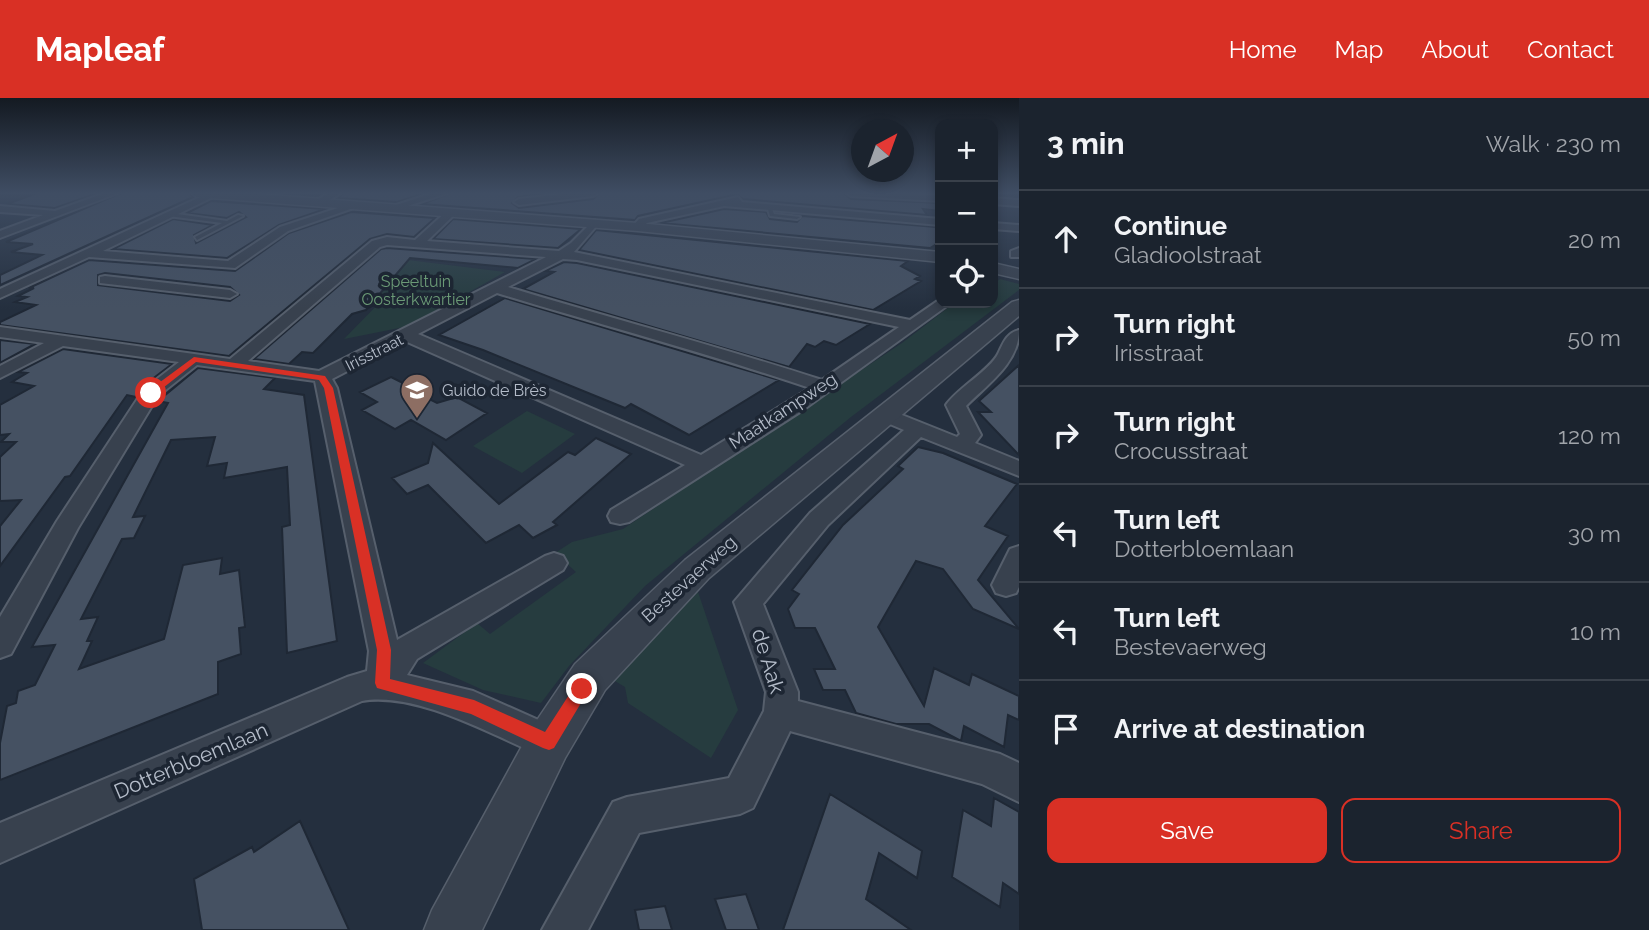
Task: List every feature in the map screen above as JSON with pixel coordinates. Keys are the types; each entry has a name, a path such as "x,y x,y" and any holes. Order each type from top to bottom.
{"street":[{"path":"0,294 134,232"},
{"path":"192,290 280,232"},
{"path":"419,242 430,232"},
{"name":"Irisstraat","path":"322,377 562,254 575,246 587,232"},
{"path":"687,232 935,257"},
{"path":"234,364 376,244 392,240 562,254 912,325"},
{"path":"88,253 230,265"},
{"path":"998,269 1019,274"},
{"path":"105,280 230,294"},
{"path":"497,288 623,328 738,358 754,366 822,386"},
{"name":"Bestevaerweg","path":"452,930 549,742 590,677 697,569 1019,306"},
{"name":"Maatkampweg","path":"620,516 822,386 937,308"},
{"path":"0,332 322,377 328,388 384,650 382,683"},
{"path":"407,335 702,464"},
{"path":"961,445 971,435 956,405 1006,356 1008,346 1019,335"},
{"path":"0,373 60,341"},
{"path":"0,645 66,527 151,393 194,359"},
{"path":"885,415 1019,469"},
{"name":"de Aak","path":"564,930 626,816 740,794 780,713 782,692 748,602 819,519 919,428"},
{"path":"1006,584 1019,556"},
{"path":"382,683 406,650 554,563"},
{"name":"Dotterbloemlaan","path":"0,843 359,687 382,683 474,707 549,742"},
{"path":"780,713 987,767 1019,783"}],"lane":[{"path":"197,239 209,232"}],"green space":[{"name":"Speeltuin Oosterkwartier","path":"408,260 505,272 409,326 344,339 383,299 370,296"},
{"path":"998,281 1019,284 1019,290 998,306"},
{"path":"948,308 995,308 851,417 645,586 569,666 541,703 483,690 423,663 477,623 490,634 576,572 555,553 572,542 623,529 902,343"},
{"path":"527,411 575,434 522,473 473,446"},
{"path":"698,592 738,710 711,758 628,703 625,687 615,681 641,647"}],"building":[{"path":"30,232 117,232 0,285 0,275 42,255 11,252 33,244 6,242"},
{"path":"147,232 200,232 194,235 196,243 217,232 268,232 227,258 113,249"},
{"path":"292,232 420,232 414,237 387,234 370,239 229,356 0,325 0,322 36,305 15,302 27,297 18,296 34,288 29,288 89,260 235,271","holes":["105,273 230,287 239,295 230,301 98,285 98,275"]},
{"path":"440,232 578,232 558,248 433,239"},
{"path":"594,232 614,232 908,261 901,266 920,276 915,279 921,281 873,310 579,250"},
{"path":"756,232 935,232 935,245 930,248"},
{"path":"381,249 536,259 518,268 410,258 366,310 352,314 313,353 302,352 289,364 254,359"},
{"path":"564,262 870,324 836,345 824,341 815,347 807,344 789,367 523,289 554,272 545,271"},
{"path":"505,298 779,380 689,435 631,404 625,408 483,350 439,335"},
{"path":"0,340 35,344 0,363"},
{"path":"63,349 172,364 142,387 136,397 127,395 70,476 65,477 0,566 0,526 21,500 0,501 0,457 16,442 1,442 9,434 0,435 0,405 34,386 12,382 27,373 18,372"},
{"path":"1019,365 1019,455 978,412 991,412 979,401"},
{"path":"198,368 275,378 264,389 304,395 337,641 287,653 282,527 290,525 287,467 224,478 227,463 207,466 215,437 171,440 133,517 145,516 134,538 122,539 81,619 98,617 87,641 92,641 79,669 164,639 183,565 222,558 220,574 239,570 245,627 239,628 241,654 218,662 218,694 0,780 0,743 7,706 16,703 18,691 35,685 55,645 32,647 168,403 158,401"},
{"path":"391,377 437,403 457,397 487,413 446,440 411,420 395,429 362,410 377,402 360,392"},
{"path":"596,438 631,454 553,522 557,525 533,538 519,525 486,543 428,485 407,494 392,478 428,463 433,443 499,504 568,452 575,455"},
{"path":"918,447 943,453 1017,484 985,526 1008,536 978,580 1019,629 973,609 943,569 916,561 878,627 924,706 934,668 969,685 972,674 1019,696 1019,720 1008,715 1004,747 964,726 961,741 929,724 896,724 856,713 845,690 823,690 814,669 835,669 815,628 795,628 788,609 799,594 792,590 843,525 903,469 898,466"},
{"path":"830,794 922,851 917,878 879,853 866,899 911,930 783,930"},
{"path":"994,798 1019,812 1019,894 1003,883 1000,907 952,877 963,810 991,826"},
{"path":"300,821 349,930 202,930 194,879 252,847 254,852"},
{"path":"746,894 759,930 726,930 715,899"},
{"path":"665,906 672,930 639,930 635,910"}],"place":[{"name":"Guido de Brès","path":"417,420"}],"route":[{"path":"151,393 194,359 322,377 328,388 384,650 382,683 474,707 549,742 582,689"}]}
